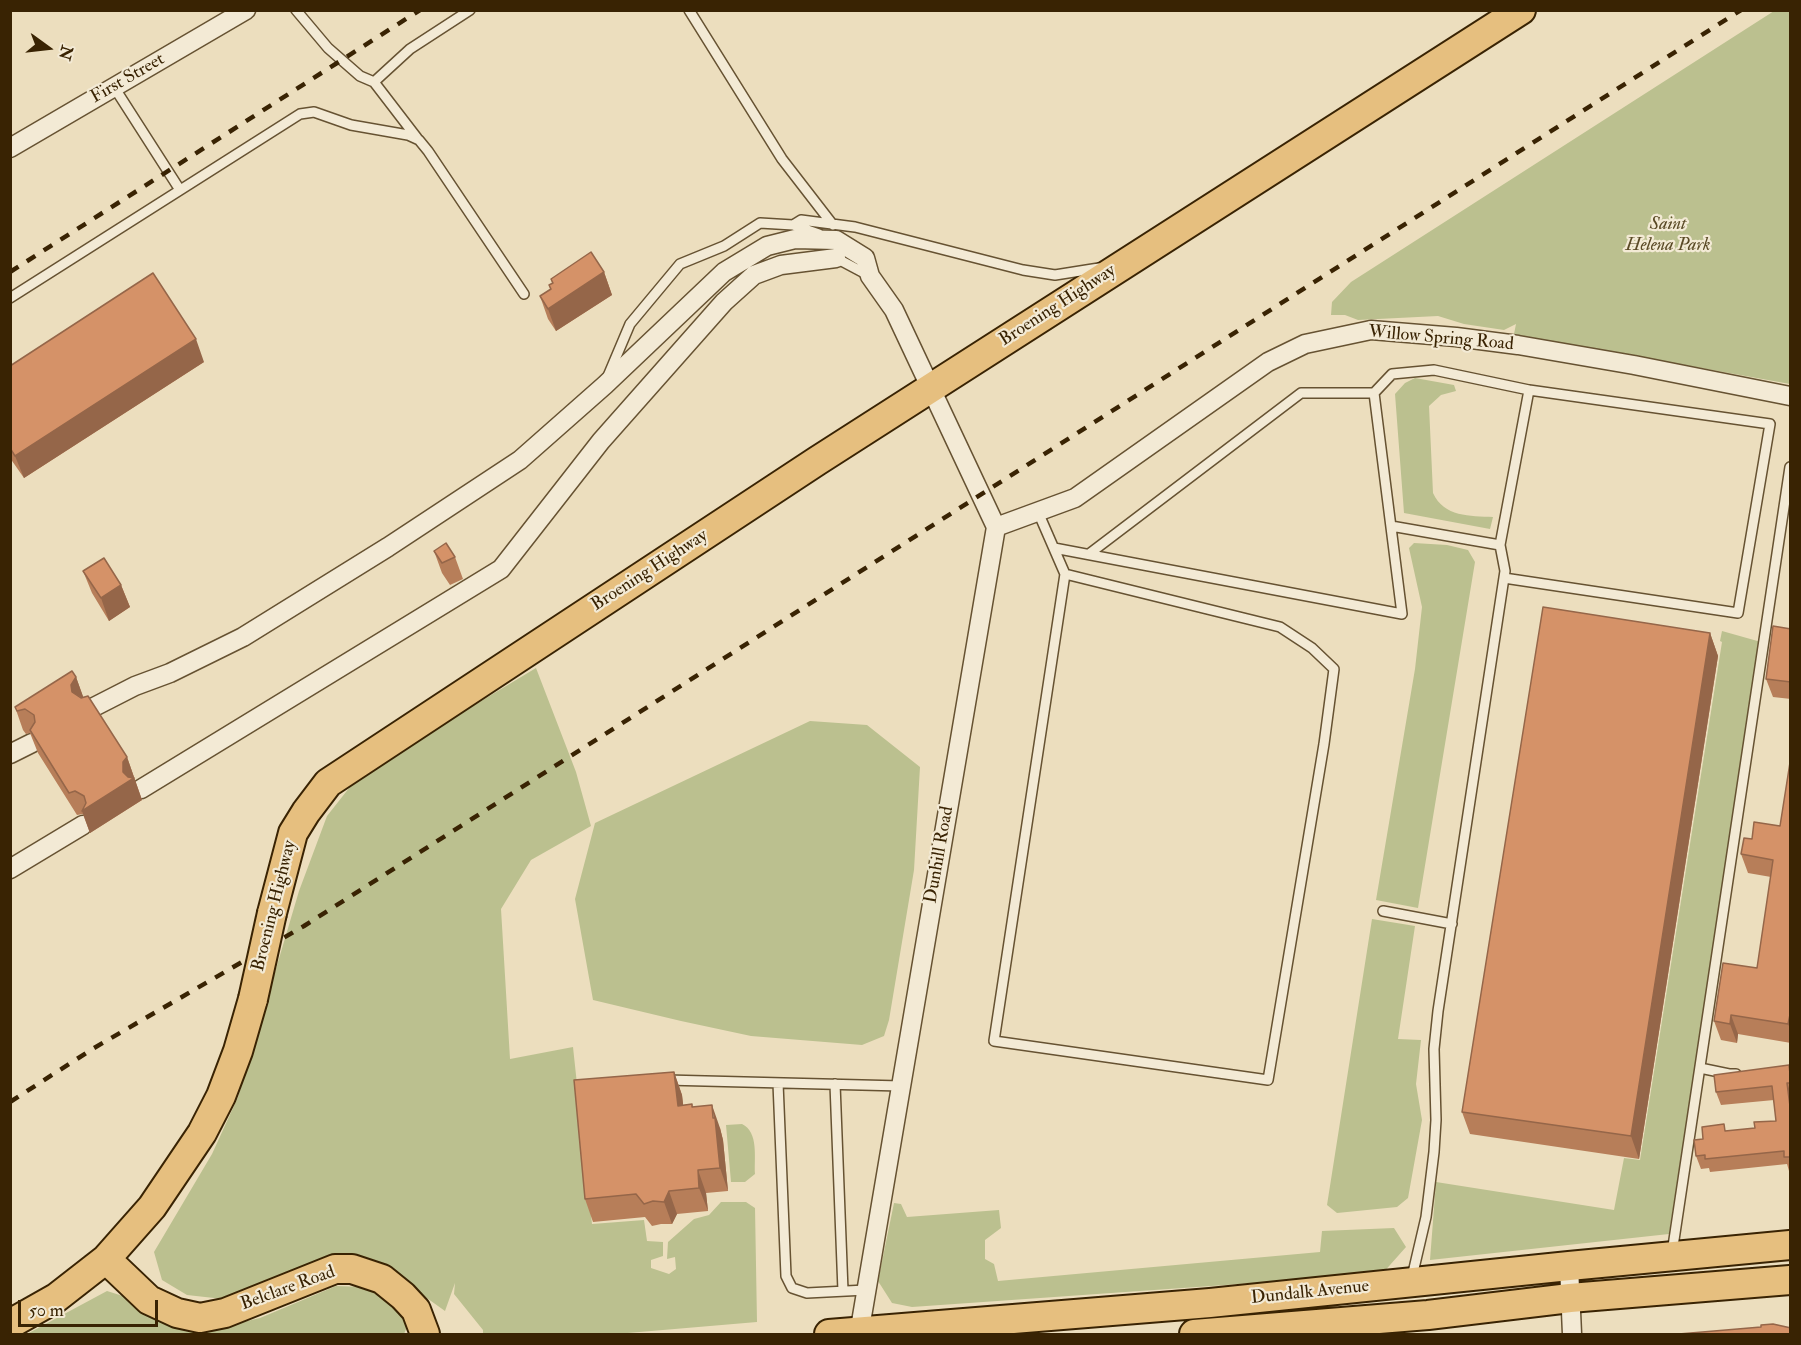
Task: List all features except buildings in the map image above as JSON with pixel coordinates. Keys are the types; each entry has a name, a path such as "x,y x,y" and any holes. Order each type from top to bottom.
{"main road":[{"name":"Broening Highway","path":"10,1324 56,1298 106,1259 152,1207 202,1133 221,1096 238,1051 253,999 293,833 328,783 817,460 1521,10"},
{"name":"Dundalk Avenue","path":"829,1335 1210,1303 1791,1245"},
{"name":"Belclare Road","path":"106,1259 149,1300 177,1313 200,1318 225,1313 335,1269 352,1269 382,1279 403,1296 416,1310 425,1335"},
{"name":"Dundalk Avenue","path":"1194,1335 1428,1315 1570,1298 1791,1280"}],"street":[{"name":"First Street","path":"10,148 246,10"},
{"path":"90,709 243,637 388,547 520,460 724,272 767,246 795,238 835,241 865,258 870,276 894,310 996,527"},
{"path":"141,789 501,569 601,441 724,302 754,275 835,241"},
{"name":"Willow Spring Road","path":"996,527 1075,498 1268,362 1305,345 1371,330 1518,345 1791,396"},
{"name":"Dunhill Road","path":"859,1333 996,527"},
{"path":"10,754 32,743"},
{"path":"10,869 83,825"},
{"path":"1569,1266 1572,1335"}],"lane":[{"path":"296,10 328,48 360,76 374,82 428,151 524,294"},
{"path":"374,82 410,49 470,10"},
{"path":"688,10 835,241"},
{"path":"114,87 180,190"},
{"path":"10,298 300,114 314,112 351,125 401,133 418,140"},
{"path":"793,225 801,220 835,241"},
{"path":"604,385 630,324 680,264 724,246 760,223 793,225 835,241"},
{"path":"835,241 855,227 990,263 1055,275 1123,265"},
{"path":"1089,554 1301,393 1374,393 1392,374 1434,370 1528,390 1770,424 1738,613 1504,578"},
{"path":"1410,1282 1426,1217 1434,1152 1434,1049 1440,999 1505,571 1500,545 1528,390"},
{"path":"1054,548 1402,614 1374,393"},
{"path":"1672,1256 1791,467"},
{"path":"1038,512 1065,574 994,1041 1268,1080 1324,744 1334,669 1312,648 1280,627 1065,574"},
{"path":"1391,526 1500,545"},
{"path":"1383,911 1452,924"},
{"path":"1700,1068 1729,1074 1741,1073"},
{"path":"658,1080 901,1086"},
{"path":"778,1083 786,1276 792,1288 807,1293 866,1290"},
{"path":"835,1084 843,1291"}],"green space":[{"name":"Saint Helena Park","path":"1774,11 1790,11 1790,384 1514,334 1516,324 1504,330 1464,324 1438,316 1358,320 1345,315 1331,315 1332,302 1351,282"},
{"path":"1415,378 1454,385 1456,391 1441,395 1429,406 1433,493 1444,507 1458,514 1493,517 1490,529 1404,513 1395,394 1405,383"},
{"path":"1414,543 1447,545 1468,550 1475,562 1418,908 1376,900 1415,669 1422,607 1409,548"},
{"path":"1722,631 1761,642 1669,1234 1430,1260 1436,1182 1614,1210 1624,1158 1640,1160"},
{"path":"536,668 576,772 591,826 531,860 501,909 510,1059 573,1047 592,1224 644,1220 647,1241 663,1242 663,1256 651,1260 651,1268 669,1274 676,1269 675,1257 667,1259 668,1242 694,1219 709,1215 721,1202 746,1202 755,1208 757,1322 616,1334 483,1334 483,1330 454,1294 455,1283 445,1311 375,1261 353,1259 223,1299 187,1295 162,1280 154,1252 212,1154 238,1097 299,891 327,816 357,778"},
{"path":"810,721 867,725 920,767 914,870 889,1020 884,1036 862,1045 751,1036 593,1000 575,899 595,823"},
{"path":"1372,919 1415,926 1398,1039 1421,1040 1416,1084 1422,1120 1408,1198 1397,1207 1337,1213 1327,1205"},
{"path":"742,1124 751,1133 753,1139 755,1174 745,1182 731,1182 726,1125"},
{"path":"894,1203 901,1204 907,1217 999,1210 1001,1228 985,1240 985,1259 994,1264 998,1281 1320,1252 1322,1231 1394,1228 1406,1247 1382,1274 912,1307 892,1303 878,1281"},
{"path":"336,1286 364,1287 395,1301 407,1327 404,1334 27,1334 107,1291 221,1327 260,1318"}],"railway":[{"path":"10,272 420,10"},
{"path":"10,1102 94,1048 304,926 1741,10"}]}
